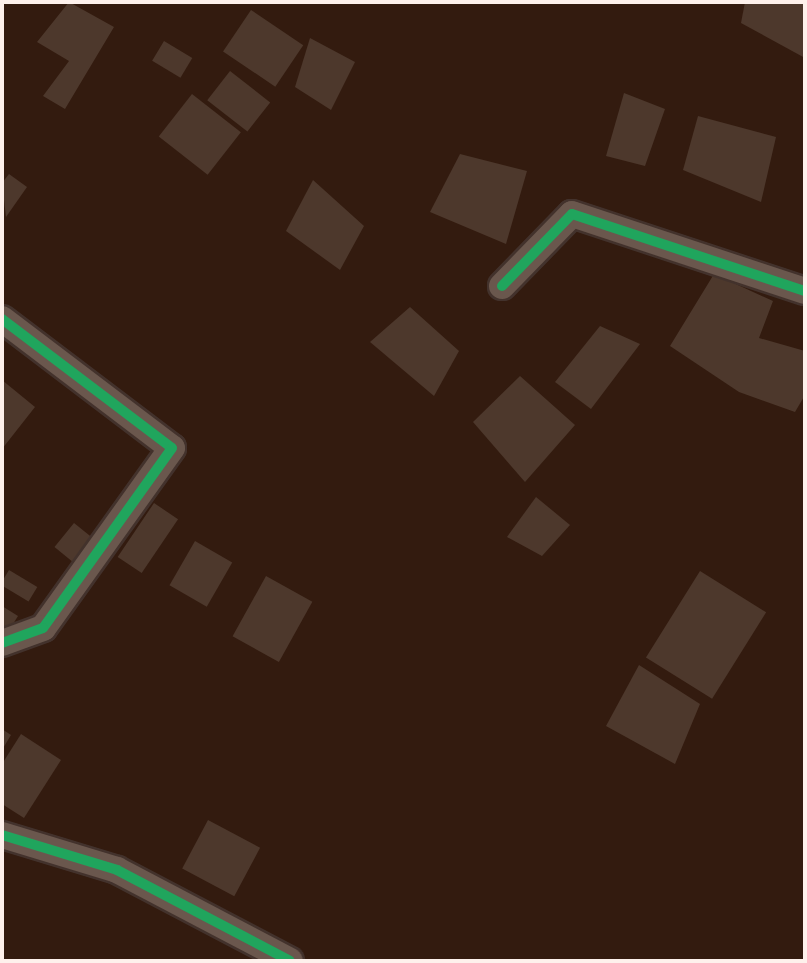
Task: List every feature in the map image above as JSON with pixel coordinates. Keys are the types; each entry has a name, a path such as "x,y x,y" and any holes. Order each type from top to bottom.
{"street":[{"path":"502,286 572,214 805,291"},
{"path":"2,319 172,448 43,628 2,643"},
{"path":"2,835 117,870 290,961"}],"building":[{"path":"69,2 114,27 65,109 43,96 69,61 37,42"},
{"path":"745,2 805,2 805,58 741,23"},
{"path":"251,10 303,45 275,87 223,51"},
{"path":"310,38 355,62 331,110 295,87"},
{"path":"164,41 192,58 180,78 152,61"},
{"path":"230,71 270,102 247,132 207,100"},
{"path":"624,93 665,109 645,166 606,156"},
{"path":"192,94 241,132 208,175 159,137"},
{"path":"698,116 776,137 761,202 683,170"},
{"path":"460,154 527,171 506,244 430,212"},
{"path":"9,174 27,187 6,217 2,183"},
{"path":"313,180 364,226 340,270 286,231"},
{"path":"714,274 773,301 759,338 805,351 805,395 795,412 739,392 670,346"},
{"path":"410,307 459,351 434,396 370,342"},
{"path":"600,326 640,344 591,409 555,382"},
{"path":"520,376 575,425 525,482 473,422"},
{"path":"2,380 35,407 2,449"},
{"path":"536,497 570,525 542,556 507,537"},
{"path":"154,503 178,519 142,573 118,557"},
{"path":"74,523 94,539 75,563 54,547"},
{"path":"195,541 232,562 207,607 170,585"},
{"path":"9,570 37,587 29,602 2,586"},
{"path":"700,571 766,612 712,699 646,658"},
{"path":"266,576 312,602 279,662 233,636"},
{"path":"2,606 18,616 5,637 2,635"},
{"path":"639,665 700,704 675,764 606,726"},
{"path":"2,729 11,735 2,750"},
{"path":"21,734 61,760 24,818 2,804 2,764"},
{"path":"208,820 260,848 234,896 182,869"}],"cycle path":[{"path":"502,286 572,214 805,291"},
{"path":"2,319 172,448 43,628 2,643"},
{"path":"2,835 117,870 290,961"}]}
